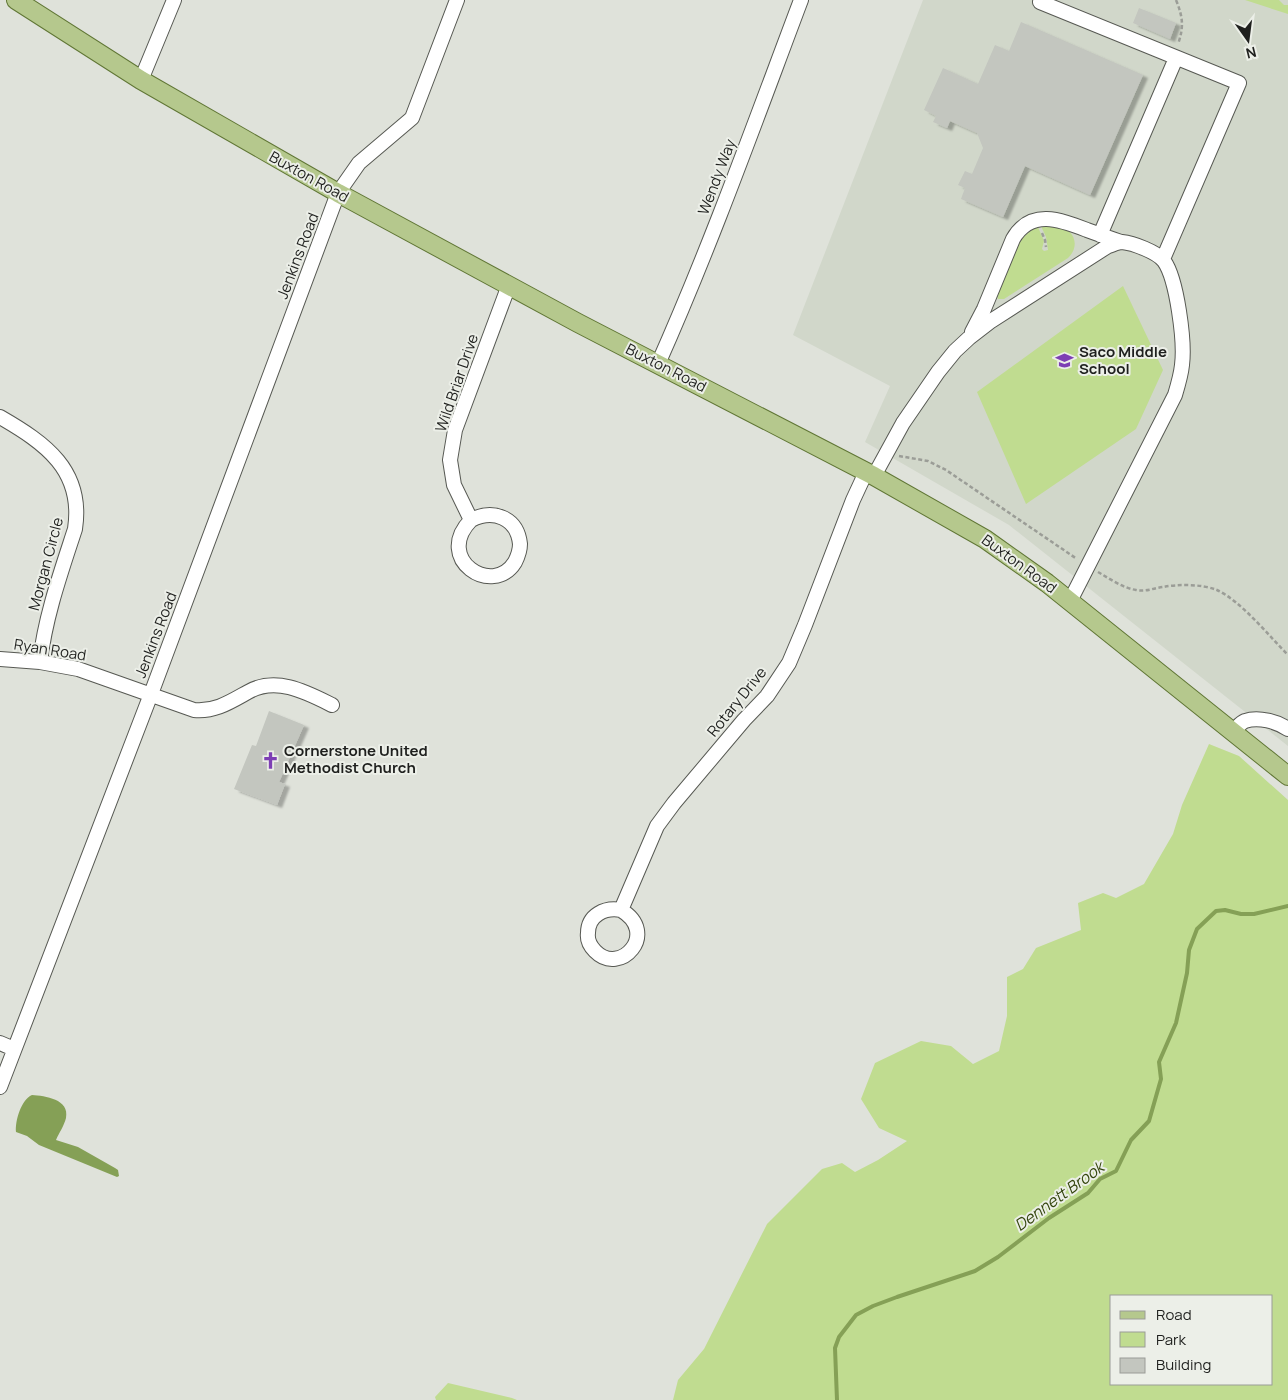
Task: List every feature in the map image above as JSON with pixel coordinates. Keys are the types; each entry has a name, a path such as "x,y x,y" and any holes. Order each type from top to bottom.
{"main road":[{"name":"Buxton Road","path":"16,0 140,80 338,193 509,286 870,474 985,539 1070,601 1288,776"}],"street":[{"path":"140,80 174,0"},
{"name":"Jenkins Road","path":"0,1087 151,694 338,193 360,163 412,118 457,0"},
{"name":"Wendy Way","path":"658,364 717,223 801,0"},
{"path":"1040,2 1239,83 1163,260"},
{"path":"1100,235 1173,56"},
{"path":"969,338 984,309 1013,239 1023,228 1038,220 1054,218 1100,235 1138,246 1163,260 1171,276 1180,322 1183,353 1181,376 1175,395 1070,601"},
{"path":"969,338 991,321 1077,265 1108,246 1121,242"},
{"name":"Wild Briar Drive","path":"471,520 454,485 450,460 452,442 509,286"},
{"name":"Rotary Drive","path":"621,910 657,826 674,803 767,696 788,663 805,625 853,500 888,450 916,402 955,352 969,338"},
{"name":"Morgan Circle","path":"0,417 48,448 66,472 75,498 76,520 46,629 40,662"},
{"path":"490,514 500,516 515,528 520,542 518,557 505,572 495,576 475,573 461,558 458,548 459,537 471,520 490,514"},
{"name":"Ryan Road","path":"0,659 40,662 78,668 190,709 205,710 228,704 258,687 274,685 297,689 332,705"},
{"path":"1233,732 1246,721 1257,720 1277,723 1288,729"},
{"path":"0,1043 14,1048"}],"path":[{"path":"1173,56 1183,31 1181,13 1176,0"},
{"path":"888,450 902,458 928,461 946,470 1078,559"},
{"path":"1097,572 1136,590 1146,591 1178,585 1216,590 1241,608 1288,655"}],"shaded area":[{"name":"Saco Middle School","path":"923,0 1288,0 1288,746 1009,525 865,442 890,386 793,335"},
{"path":"32,1095 55,1100 64,1107 66,1118 56,1140 78,1147 115,1168 118,1170 119,1176 117,1177 39,1145 27,1136 16,1132 22,1106"}],"green space":[{"path":"1245,0 1279,0 1284,5 1288,5 1288,14"},
{"path":"1041,226 1057,226 1068,230 1075,243 1072,253 1068,258 1004,299 998,299 997,296 1012,256 1023,238 1030,231 1038,227 1044,241 1042,249 1044,251 1048,250 1046,237"},
{"path":"1123,286 1163,370 1136,429 1026,504 977,392"},
{"path":"1209,744 1239,756 1288,800 1288,1400 673,1400 678,1380 704,1349 767,1224 822,1169 842,1163 855,1172 907,1141 879,1128 861,1099 875,1063 921,1041 951,1046 973,1064 999,1051 1007,1016 1007,977 1023,969 1036,948 1081,930 1078,903 1103,893 1116,898 1144,884 1173,834 1182,805"},
{"path":"448,1383 517,1400 436,1400 435,1397"}],"building":[{"path":"1139,8 1176,23 1170,39 1133,23"},
{"path":"1021,22 1143,75 1090,195 1025,166 1003,217 961,199 965,188 958,185 965,171 972,174 983,148 977,133 950,121 947,128 933,122 936,116 924,110 943,68 978,84 995,45 1009,51"},
{"name":"Cornerstone United Methodist Church","path":"269,711 304,725 279,782 285,784 277,805 234,789 252,745 256,746"}],"waterway":[{"name":"Dennett Brook","path":"837,1400 835,1348 839,1337 856,1315 897,1297 975,1271 998,1257 1049,1218 1088,1193 1100,1179 1116,1171 1131,1140 1149,1121 1161,1079 1159,1062 1176,1023 1187,973 1189,950 1197,929 1216,911 1225,910 1241,914 1254,914 1288,906"}],"place":[{"name":"Saco Middle School","path":"1065,361"},
{"name":"Cornerstone United Methodist Church","path":"270,760"}]}
